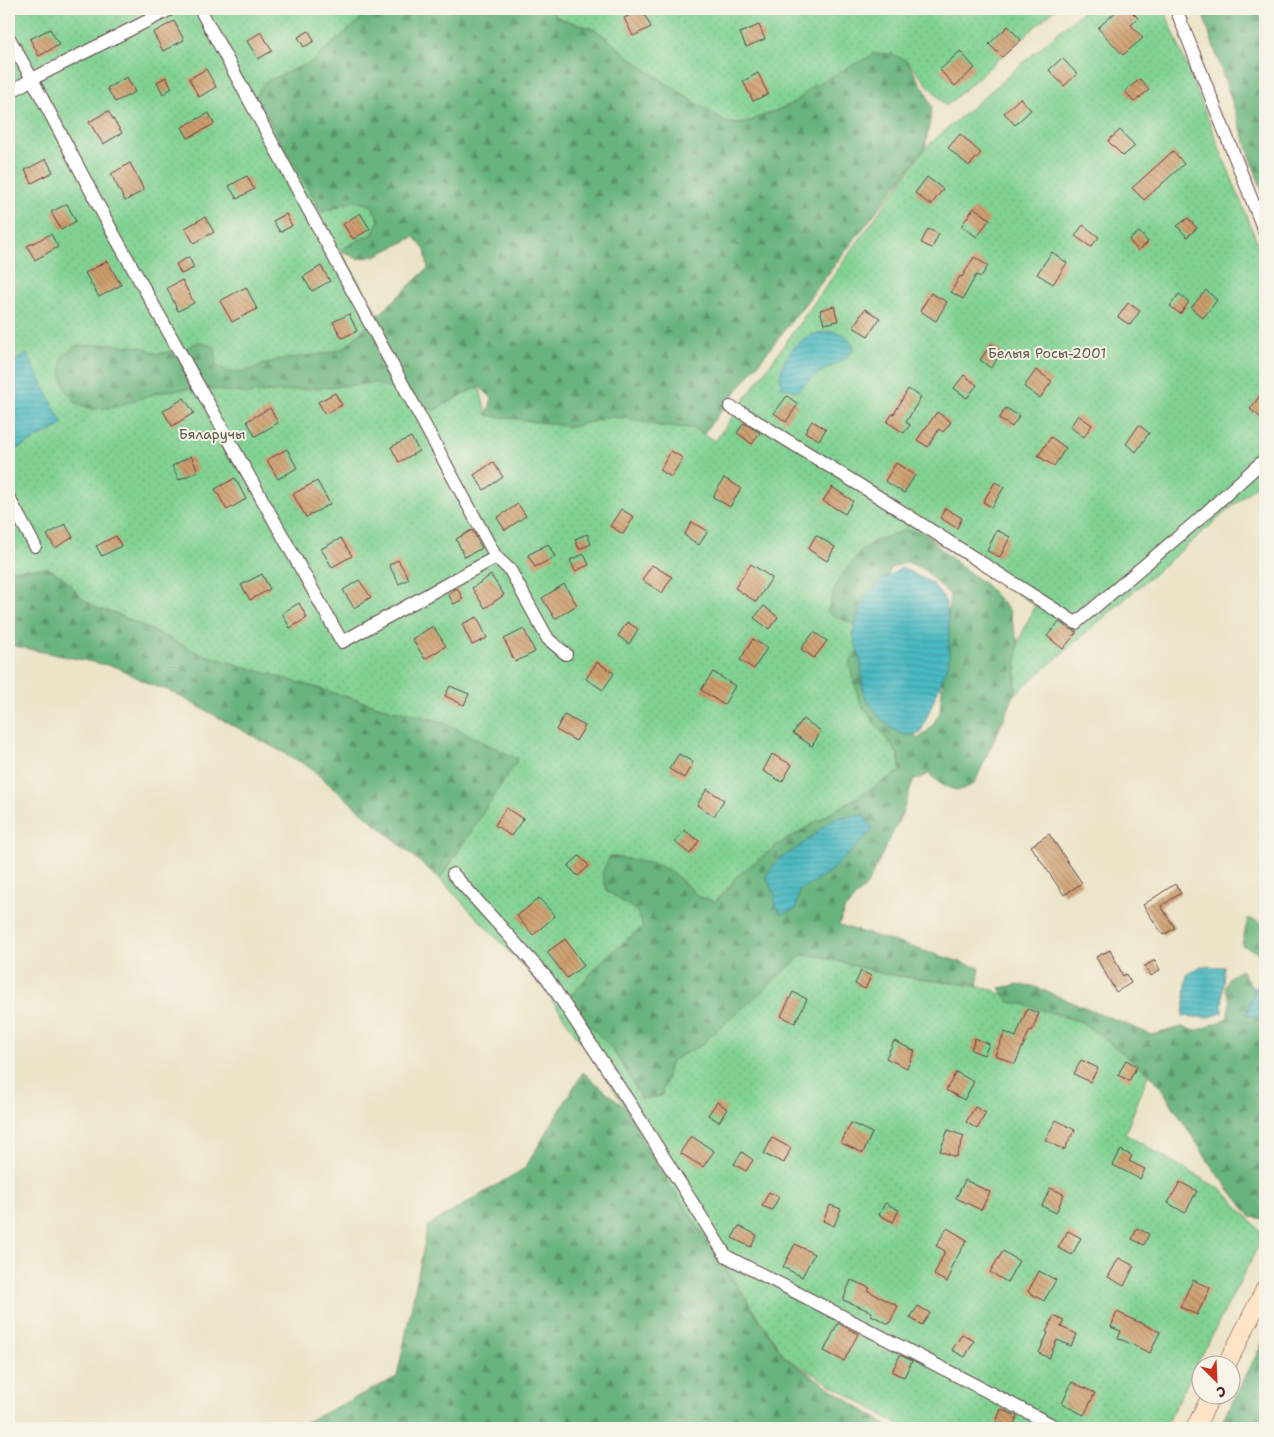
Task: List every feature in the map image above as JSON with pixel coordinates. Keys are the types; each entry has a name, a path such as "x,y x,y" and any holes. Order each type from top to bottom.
{"main road":[{"path":"1232,1354 1265,1289"},
{"path":"1195,1428 1207,1404"}],"street":[{"path":"9,92 171,9"},
{"path":"200,9 496,557 510,570 548,639 566,654"},
{"path":"1176,9 1265,233"},
{"path":"9,38 112,230 342,642 496,557"},
{"path":"730,407 743,412 1076,623 1198,520 1265,459"},
{"path":"9,498 35,546"},
{"path":"453,874 547,978 629,1102 726,1256 1058,1428"}],"green space":[{"name":"Белыя Росы-2001","path":"9,9 367,9 359,21 312,62 265,82 354,201 371,205 380,219 373,234 341,251 434,410 479,386 487,415 606,412 660,426 693,428 715,441 925,148 1085,9 1164,9 1265,262 1265,478 1015,694 1018,643 1035,605 923,533 905,530 873,542 859,553 863,629 860,703 898,754 901,771 776,846 736,877 715,902 698,896 677,876 607,891 637,911 643,927 604,959 576,1012 610,1046 629,1075 641,1099 661,1096 671,1061 701,1044 802,955 819,956 884,974 988,988 1027,1005 1082,1022 1149,1073 1125,1134 1225,1192 1264,1235 1202,1354 1192,1354 1192,1374 1164,1428 904,1428 786,1358 644,1147 627,1109 543,987 440,879 517,759 440,721 385,708 201,654 115,613 98,609 83,599 64,578 48,568 9,570"},
{"path":"367,9 551,9 556,17 596,30 642,67 726,123 743,124 783,108 798,100 811,87 874,54 891,54 906,60 926,92 932,108 925,148 703,434 693,428 660,426 626,418 608,417 573,427 487,415 492,398 479,386 434,410 406,400 392,390 376,383 249,394 202,388 164,391 111,408 93,409 76,403 66,390 61,374 62,357 75,346 109,344 142,347 158,354 184,349 199,342 215,347 216,365 229,372 246,371 277,360 328,353 344,348 428,268 425,250 414,237 375,256 357,259 341,250 373,234 379,219 371,205 354,201 322,212 255,96 265,82 312,62 359,21"},
{"path":"551,9 1055,9 946,106 906,60 811,87 798,100 743,124 726,123 642,67 596,30 556,17"},
{"path":"1201,9 1265,9 1265,200"},
{"path":"905,530 923,533 959,565 986,585 1009,610 1018,643 1015,694 974,784 958,791 942,785 929,774 913,781 902,814 867,885 844,910 839,925 980,968 977,986 884,974 819,956 802,955 701,1045 671,1061 661,1096 641,1099 629,1075 610,1046 576,1012 570,996 604,959 643,927 637,911 607,891 602,873 610,856 658,865 673,873 698,896 715,902 727,891 736,877 776,846 901,771 898,754 860,703 849,664 866,637 895,717 918,739 931,728 940,712 950,595 923,569 907,562 891,568 863,629 827,612 838,581 859,553 873,542"},
{"path":"48,568 64,578 83,599 98,609 115,613 201,654 385,708 440,721 518,759 440,879 308,766 168,690 149,684 117,667 9,645 9,570"},
{"path":"1248,918 1265,924 1265,956 1242,945"},
{"path":"1241,970 1265,1006 1265,1219 1251,1217 1210,1164 1160,1086 1149,1073 1082,1022 1027,1005 1009,1002 1000,988 1016,985 1033,986 1152,1035 1182,1027 1196,1031 1227,1019 1230,1002 1225,986 1229,977"},
{"path":"583,1072 627,1109 644,1147 785,1358 891,1428 294,1428 397,1377 428,1226 525,1168"},
{"path":"1265,1338 1265,1428 1219,1428 1231,1404 1242,1404 1242,1383"}],"water":[{"path":"835,331 846,336 854,347 850,353 838,363 816,375 797,391 781,387 781,372 790,352 807,337"},
{"path":"27,354 63,425 11,452 9,447 9,365"},
{"path":"902,568 932,583 946,602 949,625 949,663 920,734 904,735 892,729 866,699 861,663 853,634 861,602 881,580"},
{"path":"864,815 873,829 828,873 799,891 796,909 781,914 775,903 775,895 766,876 778,860 799,847 834,818"},
{"path":"1201,966 1224,967 1222,1013 1206,1018 1183,1016 1187,975"},
{"path":"1260,975 1265,978 1265,1020 1246,1014"}],"building":[{"path":"1119,9 1129,9 1138,18 1131,25 1143,38 1123,55 1098,28"},
{"path":"642,10 651,27 633,36 624,18"},
{"path":"174,21 184,40 163,51 153,33"},
{"path":"759,25 765,39 746,47 740,33"},
{"path":"1008,26 1021,40 1002,57 989,44"},
{"path":"50,29 59,45 39,56 30,39"},
{"path":"309,31 314,41 304,47 298,37"},
{"path":"261,32 272,51 258,59 247,41"},
{"path":"960,51 975,68 955,86 940,70"},
{"path":"1062,58 1077,74 1064,86 1049,70"},
{"path":"206,69 216,87 199,97 189,79"},
{"path":"758,73 768,94 753,101 743,81"},
{"path":"127,77 135,92 115,102 107,88"},
{"path":"166,77 172,88 163,94 157,82"},
{"path":"1140,79 1149,90 1134,102 1125,91"},
{"path":"1020,98 1031,110 1015,125 1004,113"},
{"path":"108,111 122,133 103,144 89,122"},
{"path":"209,113 214,124 188,138 182,127"},
{"path":"1120,130 1135,146 1123,156 1108,141"},
{"path":"960,134 981,153 969,166 948,148"},
{"path":"1173,151 1184,164 1144,200 1132,188"},
{"path":"46,159 53,172 32,183 25,170"},
{"path":"130,163 144,190 125,201 111,174"},
{"path":"247,176 254,189 237,199 229,186"},
{"path":"927,177 943,189 931,205 915,193"},
{"path":"67,204 76,221 61,230 51,212"},
{"path":"974,208 990,219 977,237 961,226"},
{"path":"360,213 370,229 353,239 343,224"},
{"path":"286,214 292,226 280,232 273,221"},
{"path":"205,217 214,232 194,243 185,228"},
{"path":"1188,218 1197,228 1187,237 1177,226"},
{"path":"1083,225 1099,237 1091,247 1075,236"},
{"path":"928,229 939,234 932,248 921,243"},
{"path":"1139,232 1148,242 1138,251 1129,240"},
{"path":"51,234 58,247 35,260 27,246"},
{"path":"1052,252 1067,263 1053,284 1037,274"},
{"path":"189,257 194,268 181,274 176,264"},
{"path":"974,257 988,266 981,277 976,275 963,299 951,292"},
{"path":"107,261 121,285 99,297 85,273"},
{"path":"321,266 330,281 312,291 303,277"},
{"path":"182,280 194,303 178,311 167,288"},
{"path":"246,287 257,309 232,322 220,301"},
{"path":"1206,290 1217,300 1203,318 1191,308"},
{"path":"931,293 947,302 936,321 920,311"},
{"path":"1179,294 1189,302 1180,314 1170,306"},
{"path":"1128,303 1140,311 1130,325 1118,317"},
{"path":"834,306 838,321 824,324 820,310"},
{"path":"865,309 880,318 868,336 853,327"},
{"path":"349,314 357,331 342,338 333,322"},
{"path":"991,344 1002,352 991,368 980,360"},
{"path":"1036,370 1052,381 1040,398 1024,387"},
{"path":"964,375 977,385 967,398 954,388"},
{"path":"908,389 921,397 906,422 910,425 904,433 887,422 894,414"},
{"path":"1265,389 1265,421 1250,409"},
{"path":"335,393 342,405 325,414 318,402"},
{"path":"787,396 798,404 786,422 774,413"},
{"path":"184,398 194,413 172,426 163,411"},
{"path":"270,408 278,423 255,436 247,421"},
{"path":"1006,408 1019,416 1012,427 999,419"},
{"path":"937,412 951,422 943,432 939,429 928,447 917,440"},
{"path":"1078,415 1092,425 1084,437 1070,427"},
{"path":"812,421 826,429 819,440 805,432"},
{"path":"744,423 760,433 752,444 737,433"},
{"path":"1139,425 1149,433 1136,452 1126,444"},
{"path":"411,437 419,451 399,462 391,447"},
{"path":"1051,437 1066,448 1054,466 1038,456"},
{"path":"287,449 297,468 278,479 267,460"},
{"path":"671,451 683,458 671,477 660,470"},
{"path":"191,456 198,471 179,480 172,466"},
{"path":"493,462 503,477 484,490 474,475"},
{"path":"896,463 915,475 904,493 885,481"},
{"path":"235,478 246,499 227,510 215,489"},
{"path":"724,478 741,488 730,507 713,497"},
{"path":"317,481 330,504 306,517 293,494"},
{"path":"995,482 1004,487 992,507 983,502"},
{"path":"832,487 853,501 845,514 823,501"},
{"path":"518,504 526,516 505,530 497,518"},
{"path":"945,508 962,518 957,528 940,518"},
{"path":"621,509 634,517 623,534 610,526"},
{"path":"692,522 708,531 699,545 684,535"},
{"path":"65,524 73,537 55,548 47,535"},
{"path":"472,530 482,548 465,557 456,539"},
{"path":"997,530 1010,537 1000,557 987,551"},
{"path":"587,534 591,544 579,549 575,539"},
{"path":"816,535 835,547 827,561 808,549"},
{"path":"116,536 121,546 102,556 96,546"},
{"path":"341,538 352,556 332,567 321,549"},
{"path":"548,544 555,557 535,567 528,555"},
{"path":"584,554 589,565 575,571 570,560"},
{"path":"398,560 409,579 399,584 389,565"},
{"path":"751,564 772,578 756,602 735,588"},
{"path":"652,565 672,577 662,593 642,580"},
{"path":"262,574 270,589 250,600 241,585"},
{"path":"491,575 504,595 485,608 472,588"},
{"path":"359,580 371,597 354,608 343,590"},
{"path":"564,584 577,605 555,619 542,598"},
{"path":"457,588 463,599 454,604 448,594"},
{"path":"299,603 307,618 290,628 282,613"},
{"path":"764,606 778,617 769,629 754,618"},
{"path":"477,617 487,638 472,645 462,624"},
{"path":"627,622 638,629 629,644 618,636"},
{"path":"1059,622 1077,632 1063,649 1047,636"},
{"path":"433,626 446,646 425,659 412,639"},
{"path":"524,629 535,652 515,662 504,639"},
{"path":"814,632 827,641 814,658 801,649"},
{"path":"753,639 767,648 754,669 740,660"},
{"path":"597,662 614,673 603,690 586,679"},
{"path":"713,672 735,686 724,705 701,690"},
{"path":"450,686 469,694 464,705 445,696"},
{"path":"564,715 585,726 576,741 556,730"},
{"path":"803,719 821,731 812,746 793,733"},
{"path":"679,754 693,762 684,778 669,769"},
{"path":"772,754 792,765 782,782 763,771"},
{"path":"707,789 724,800 714,816 697,805"},
{"path":"506,808 523,819 511,836 495,825"},
{"path":"684,830 699,841 690,854 675,842"},
{"path":"1049,834 1082,883 1064,895 1031,846"},
{"path":"579,856 589,866 578,876 568,866"},
{"path":"1175,884 1181,893 1161,906 1175,928 1163,935 1143,905"},
{"path":"539,898 555,916 533,935 517,916"},
{"path":"565,939 584,965 567,978 547,952"},
{"path":"1110,950 1123,976 1126,974 1131,983 1116,992 1096,957"},
{"path":"1155,960 1160,970 1151,976 1145,966"},
{"path":"861,971 871,976 865,989 855,984"},
{"path":"793,992 807,999 795,1023 781,1016"},
{"path":"1027,1009 1039,1013 1015,1064 995,1055 1005,1032 1016,1037"},
{"path":"975,1038 989,1044 984,1055 971,1050"},
{"path":"894,1041 915,1051 907,1068 886,1058"},
{"path":"1081,1060 1098,1068 1090,1082 1074,1074"},
{"path":"1126,1060 1137,1066 1129,1081 1118,1075"},
{"path":"956,1072 974,1082 964,1100 946,1090"},
{"path":"717,1102 727,1109 719,1122 708,1115"},
{"path":"975,1107 986,1113 977,1129 966,1122"},
{"path":"1056,1120 1075,1130 1064,1150 1045,1140"},
{"path":"851,1123 872,1133 863,1153 841,1143"},
{"path":"948,1130 964,1136 956,1157 940,1151"},
{"path":"691,1136 714,1151 703,1167 680,1153"},
{"path":"772,1138 791,1148 784,1163 764,1154"},
{"path":"1121,1150 1132,1156 1129,1161 1145,1169 1140,1179 1113,1165"},
{"path":"742,1152 753,1160 746,1171 734,1164"},
{"path":"965,1180 990,1192 981,1210 956,1198"},
{"path":"1180,1182 1197,1191 1185,1213 1168,1203"},
{"path":"1050,1188 1064,1194 1056,1213 1042,1206"},
{"path":"769,1192 779,1197 772,1210 762,1206"},
{"path":"885,1203 899,1210 893,1222 879,1215"},
{"path":"830,1205 841,1209 834,1226 823,1221"},
{"path":"739,1226 757,1235 751,1247 732,1238"},
{"path":"947,1228 967,1240 950,1269 952,1271 947,1282 934,1275 945,1251 936,1246"},
{"path":"1137,1228 1149,1234 1144,1245 1132,1239"},
{"path":"1068,1231 1081,1238 1072,1255 1058,1248"},
{"path":"795,1244 814,1254 802,1277 783,1267"},
{"path":"1003,1251 1019,1261 1007,1282 990,1272"},
{"path":"1119,1258 1134,1266 1124,1286 1108,1277"},
{"path":"1039,1271 1056,1280 1044,1301 1028,1292"},
{"path":"851,1280 870,1288 868,1291 898,1306 889,1324 871,1315 872,1312 843,1300"},
{"path":"1193,1280 1210,1288 1197,1315 1180,1307"},
{"path":"918,1306 930,1313 922,1325 910,1318"},
{"path":"1117,1312 1160,1332 1150,1353 1118,1338 1121,1331 1111,1327"},
{"path":"1054,1316 1064,1321 1061,1327 1077,1334 1071,1346 1057,1340 1049,1358 1039,1353"},
{"path":"838,1323 858,1334 844,1361 824,1351"},
{"path":"962,1334 974,1341 965,1357 952,1350"},
{"path":"900,1355 912,1361 904,1377 892,1372"},
{"path":"1072,1382 1095,1393 1084,1415 1062,1404"},
{"path":"1001,1409 1017,1416 1013,1428 996,1422"}],"park label":[{"name":"Бяларучы","path":"212,434"}]}
